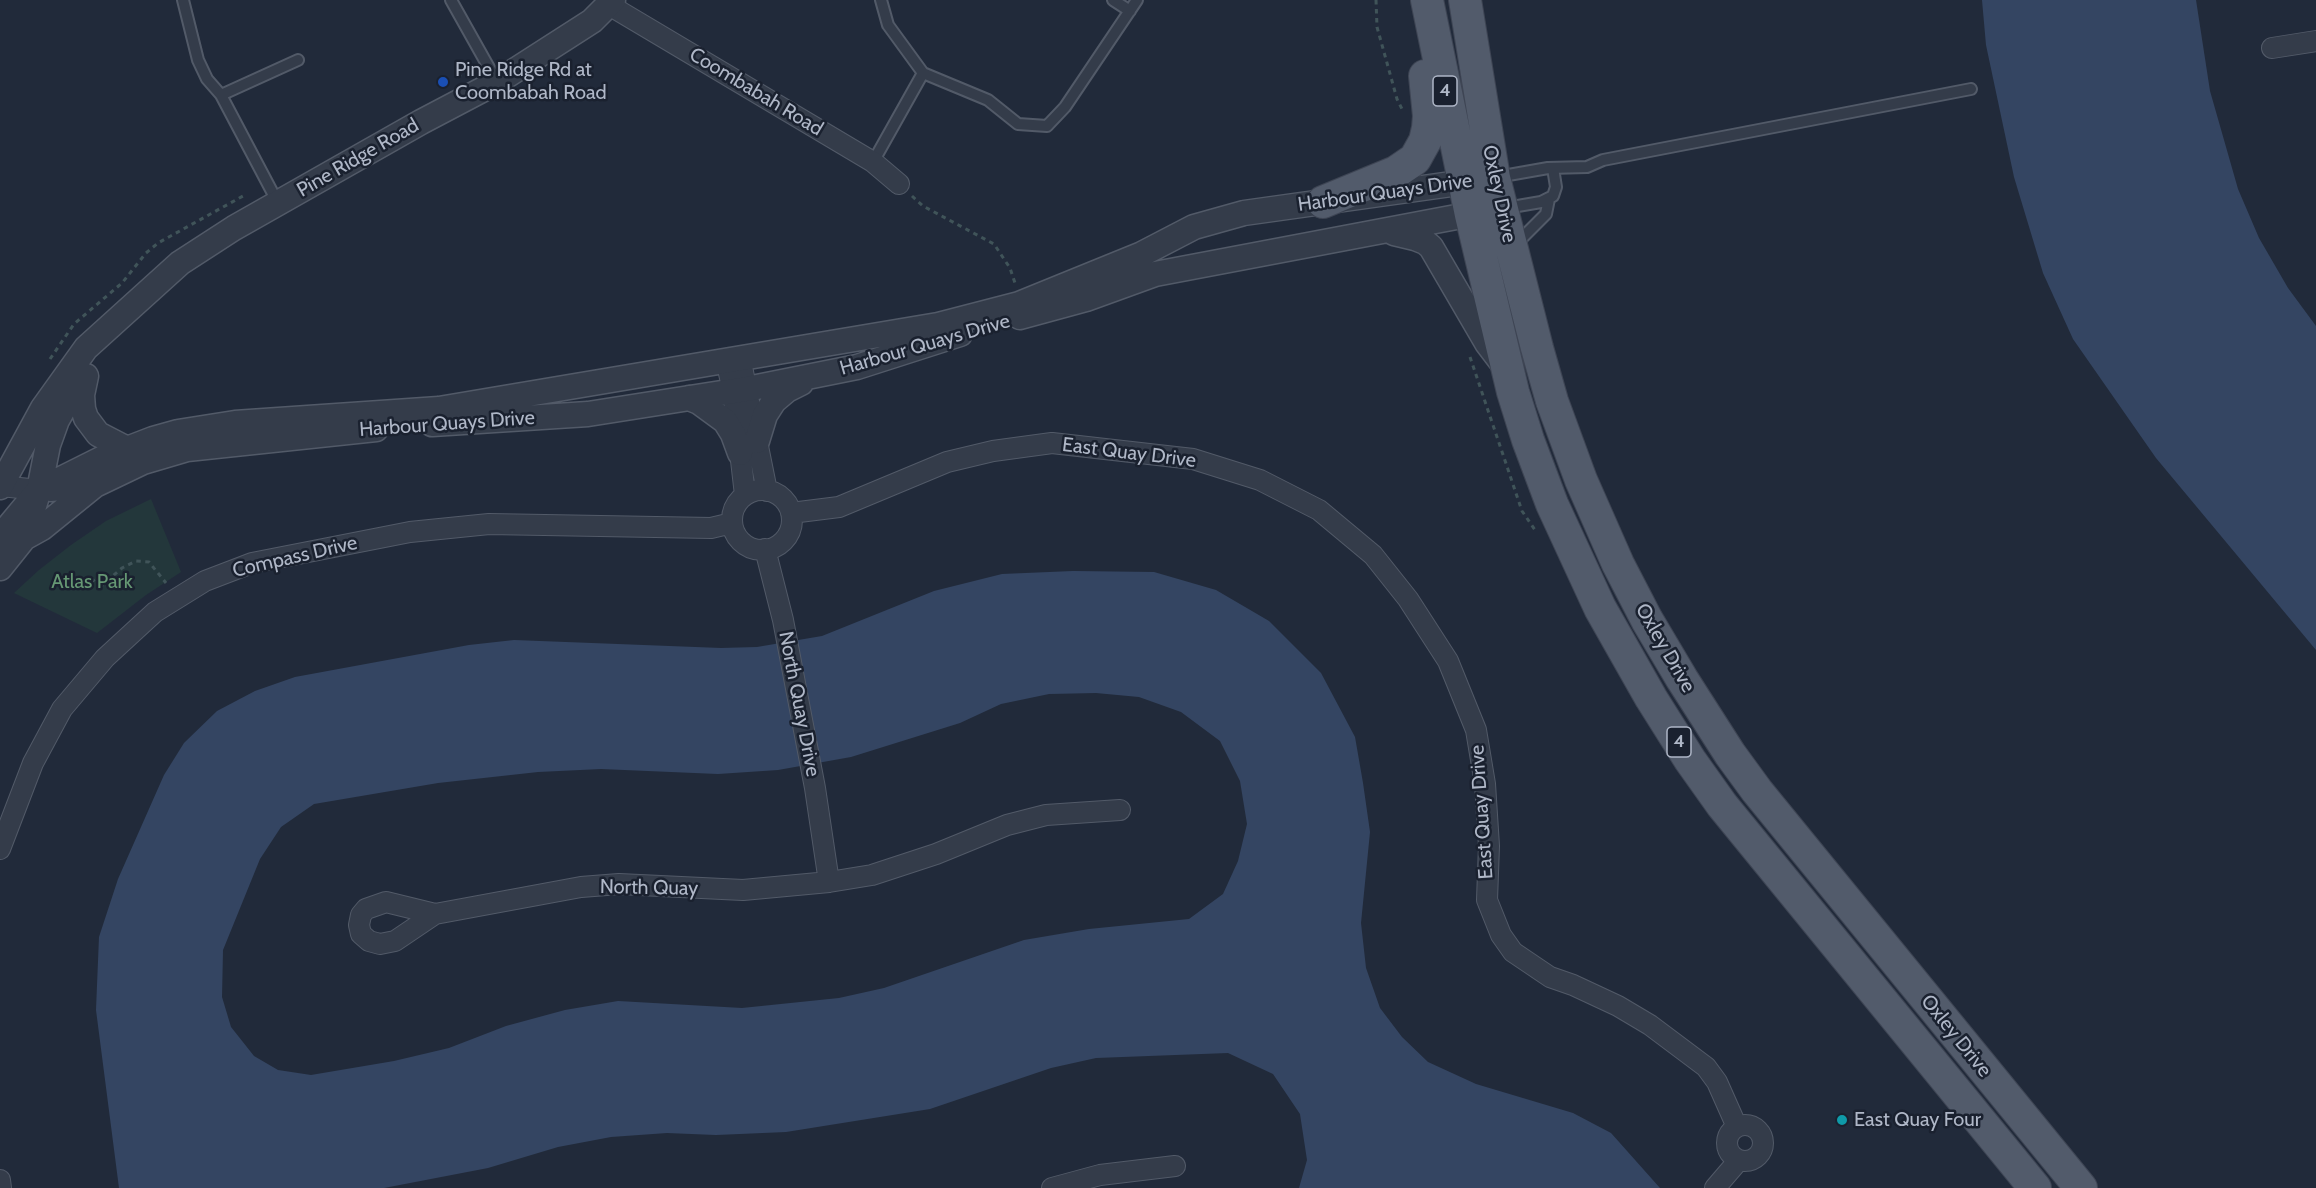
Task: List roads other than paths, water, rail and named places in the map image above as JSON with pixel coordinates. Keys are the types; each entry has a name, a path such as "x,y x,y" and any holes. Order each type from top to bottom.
{"main road":[{"path":"1323,202 1396,172 1405,167 1421,150 1425,141 1429,116 1418,0"},
{"name":"Oxley Drive","path":"1427,0 1479,180 1501,209 1552,401 1581,480 1618,564 1682,679 1730,754 1757,791 2081,1188"},
{"name":"Oxley Drive","path":"1465,0 1479,180 1471,215 1507,368 1535,459 1584,575 1627,658 1690,760 1751,842 2035,1188"}],"street":[{"name":"Pine Ridge Road","path":"0,487 57,386 86,348 180,263 234,228 421,122 497,82 592,21 611,3"},
{"name":"Coombabah Road","path":"611,3 873,162 899,184"},
{"path":"2272,48 2316,41"},
{"name":"Harbour Quays Drive","path":"39,490 127,448 206,426 439,408 938,325 1019,304 1142,254 1194,227 1244,213 1479,180"},
{"name":"Harbour Quays Drive","path":"39,490 95,485 143,462 187,449 444,423 588,414 814,376 857,367 947,337 1086,299 1155,274 1501,209"},
{"path":"1388,232 1415,238 1425,242 1431,248 1487,343 1507,368"},
{"name":"Pine Ridge Road","path":"0,568 12,537 39,490 48,445 57,420 110,327"},
{"path":"733,359 749,447 767,491"},
{"path":"87,368 82,395 86,418 98,434 127,448"},
{"path":"745,495 749,447 765,415 774,401 787,390 814,376"},
{"path":"689,398 699,402 725,421 733,434 749,447"},
{"name":"East Quay Drive","path":"791,513 839,507 947,462 993,451 1052,443 1192,459 1260,480 1319,510 1372,555 1408,599 1448,662 1476,730 1485,784 1489,846 1487,900 1501,935 1513,952 1550,977 1618,1006 1650,1025 1706,1067 1717,1082 1737,1127"},
{"path":"12,537 42,528 95,485"},
{"path":"0,487 39,490"},
{"path":"756,491 767,491 784,501 791,513 792,523 783,541 765,549 753,549 743,543 732,523 735,507 745,495 756,491"},
{"name":"Compass Drive","path":"0,849 33,763 62,709 105,658 155,612 205,580 252,562 410,532 489,524 711,528 732,523"},
{"name":"North Quay Drive","path":"765,549 783,620 815,788 829,882"},
{"name":"North Quay","path":"435,914 581,887 619,884 743,890 829,882 872,875 936,854 1007,825 1046,815 1120,810"},
{"path":"1744,1125 1754,1127 1760,1132 1763,1142 1761,1152 1756,1158 1746,1161 1739,1160 1730,1154 1727,1144 1729,1134 1737,1127 1744,1125"},
{"path":"1715,1188 1739,1160"},
{"path":"1052,1188 1100,1175 1174,1166"},
{"path":"0,1180 1,1188"}],"lane":[{"path":"183,0 198,60 207,79 221,95 279,204"},
{"path":"881,0 888,25 923,73 988,100 1018,124 1047,126 1065,107 1137,0"},
{"path":"1113,0 1130,10"},
{"path":"455,1 497,82"},
{"path":"221,95 298,60"},
{"path":"873,162 923,73"},
{"name":"Harbour Quays Drive","path":"1479,180 1553,168 1587,167 1603,160 1971,89"},
{"path":"1514,262 1522,238 1546,214 1549,199 1553,196 1556,187 1553,168"},
{"name":"Harbour Quays Drive","path":"1501,209 1549,199"}],"water":[{"path":"1982,0 2196,0 2210,91 2238,189 2259,238 2288,288 2316,326 2316,650 2156,458 2073,339 2043,273 2014,177 1986,45"},
{"path":"1073,571 1154,572 1216,590 1269,621 1321,673 1355,737 1370,832 1361,923 1366,968 1380,1008 1402,1037 1428,1062 1476,1084 1573,1113 1611,1133 1660,1188 1299,1188 1307,1160 1300,1114 1273,1074 1228,1053 1096,1058 1051,1068 930,1109 786,1132 716,1135 667,1133 611,1137 558,1147 488,1168 384,1188 119,1188 96,1010 99,937 118,879 164,775 184,743 217,711 255,691 295,677 469,645 514,640 721,648 757,647 822,636 934,591 1002,574","holes":["1096,693 1139,697 1181,712 1220,741 1240,781 1247,824 1238,861 1223,894 1189,919 1089,929 1024,940 884,988 839,998 742,1008 618,1001 565,1010 506,1026 449,1048 394,1061 311,1075 278,1070 254,1056 231,1027 222,997 223,950 260,859 281,827 314,804 438,783 538,772 601,769 718,774 778,770 851,757 960,723 1001,704 1049,694"]}],"place":[{"name":"Pine Ridge Rd at Coombabah Road","path":"443,82"},
{"name":"East Quay Four","path":"1842,1120"}],"park label":[{"name":"Atlas Park","path":"92,582"}]}
